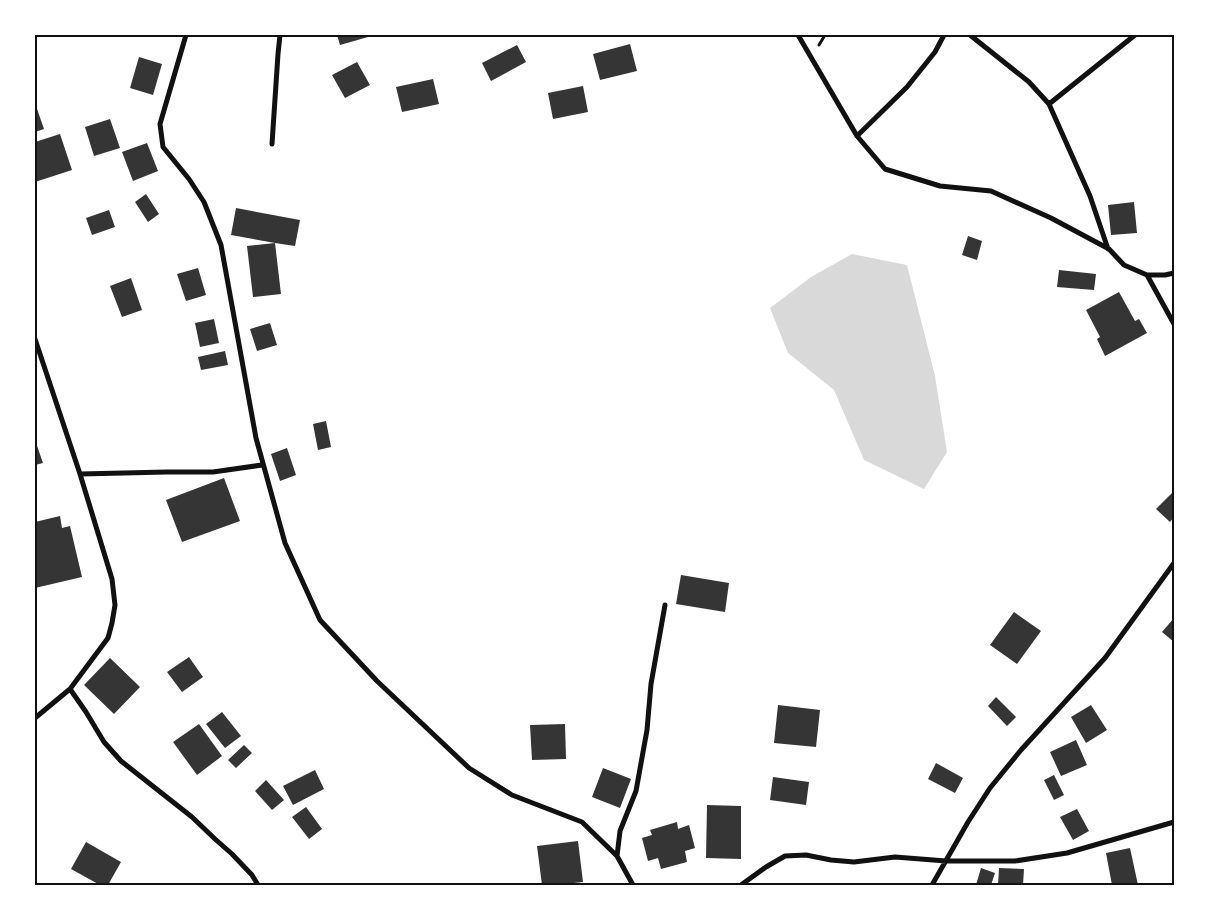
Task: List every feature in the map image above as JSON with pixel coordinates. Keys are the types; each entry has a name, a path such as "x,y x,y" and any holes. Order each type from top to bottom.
{"street":[{"path":"186,35 160,124 163,147 189,179 204,202 221,245 262,465 285,543 320,620 377,682 468,768 512,795 582,822 617,856 633,885"},
{"path":"272,144 280,35"},
{"path":"798,35 857,136 886,169 940,186 990,191 1051,218 1109,249 1124,265 1147,275 1174,273"},
{"path":"857,136 907,87 935,52 944,35"},
{"path":"970,35 1029,82 1049,104 1090,196 1109,249"},
{"path":"1049,104 1135,35"},
{"path":"1147,275 1174,324"},
{"path":"35,339 80,474 112,579 115,604 108,638 70,689 35,718"},
{"path":"80,474 213,472 262,465"},
{"path":"932,885 990,788 1021,750 1105,658 1174,563"},
{"path":"617,856 620,831 636,791 647,730 651,684 665,605"},
{"path":"70,689 104,742 120,761 192,817 232,854 252,875 258,885"},
{"path":"741,885 785,856 806,855 854,862 895,857 946,861 1014,861 1067,853 1174,822"}],"shaded area":[{"path":"852,254 907,265 935,376 947,452 924,489 864,460 834,390 788,353 770,308 811,277"}],"building":[{"path":"337,35 368,35 368,37 340,45"},
{"path":"630,44 637,71 600,80 593,54"},
{"path":"517,45 526,62 491,81 482,63"},
{"path":"139,57 162,64 153,95 130,88"},
{"path":"357,62 370,85 345,98 332,75"},
{"path":"433,79 439,104 402,112 396,87"},
{"path":"583,86 588,112 553,119 548,93"},
{"path":"35,103 44,129 35,132"},
{"path":"110,119 120,148 94,156 85,127"},
{"path":"60,134 72,170 35,182 35,142"},
{"path":"147,143 158,171 133,181 122,152"},
{"path":"146,194 159,214 148,222 135,202"},
{"path":"1134,202 1137,233 1111,235 1108,205"},
{"path":"236,208 300,220 295,246 231,235"},
{"path":"109,210 115,227 92,235 86,218"},
{"path":"968,236 982,241 977,260 962,255"},
{"path":"275,243 281,294 253,297 247,246"},
{"path":"198,268 206,295 186,301 177,274"},
{"path":"1059,270 1096,274 1094,290 1057,287"},
{"path":"131,278 142,310 122,317 110,286"},
{"path":"1119,292 1135,321 1139,319 1147,333 1105,356 1097,339 1100,337 1086,310"},
{"path":"214,319 219,343 200,347 195,323"},
{"path":"270,323 277,345 257,351 250,329"},
{"path":"225,351 228,365 201,370 198,357"},
{"path":"326,421 331,447 318,450 313,424"},
{"path":"35,440 43,463 35,465"},
{"path":"287,448 296,475 280,481 271,454"},
{"path":"224,478 240,521 182,542 166,500"},
{"path":"1174,491 1174,517 1170,522 1156,509"},
{"path":"60,516 62,528 70,526 82,577 35,588 35,522"},
{"path":"681,575 729,583 725,612 676,604"},
{"path":"1014,612 1041,631 1017,664 990,645"},
{"path":"1174,618 1174,642 1162,632"},
{"path":"189,657 203,677 182,692 167,672"},
{"path":"110,658 140,687 114,714 84,685"},
{"path":"996,697 1016,717 1007,726 988,706"},
{"path":"778,705 820,710 816,747 774,743"},
{"path":"1091,705 1107,730 1086,743 1071,717"},
{"path":"222,712 241,736 225,748 206,724"},
{"path":"199,724 222,756 197,775 173,742"},
{"path":"565,724 566,759 532,760 530,725"},
{"path":"1076,740 1087,765 1061,776 1050,752"},
{"path":"244,745 252,753 236,768 228,760"},
{"path":"936,763 963,778 955,793 928,779"},
{"path":"603,768 631,779 620,808 592,797"},
{"path":"315,770 324,789 293,805 283,786"},
{"path":"1054,775 1064,795 1054,800 1044,780"},
{"path":"773,777 809,782 806,805 770,800"},
{"path":"266,780 284,800 272,810 255,791"},
{"path":"707,805 741,806 741,859 706,858"},
{"path":"306,807 322,829 309,839 292,817"},
{"path":"1077,809 1089,831 1073,840 1060,817"},
{"path":"677,822 678,829 689,825 695,848 685,851 687,862 661,869 658,858 648,861 642,838 652,835 650,830"},
{"path":"578,841 583,882 542,885 537,846"},
{"path":"86,842 121,862 108,885 100,885 71,869"},
{"path":"1130,848 1138,885 1112,885 1106,853"},
{"path":"981,868 995,873 991,885 976,885"},
{"path":"999,868 1024,869 1023,885 998,885"}]}
